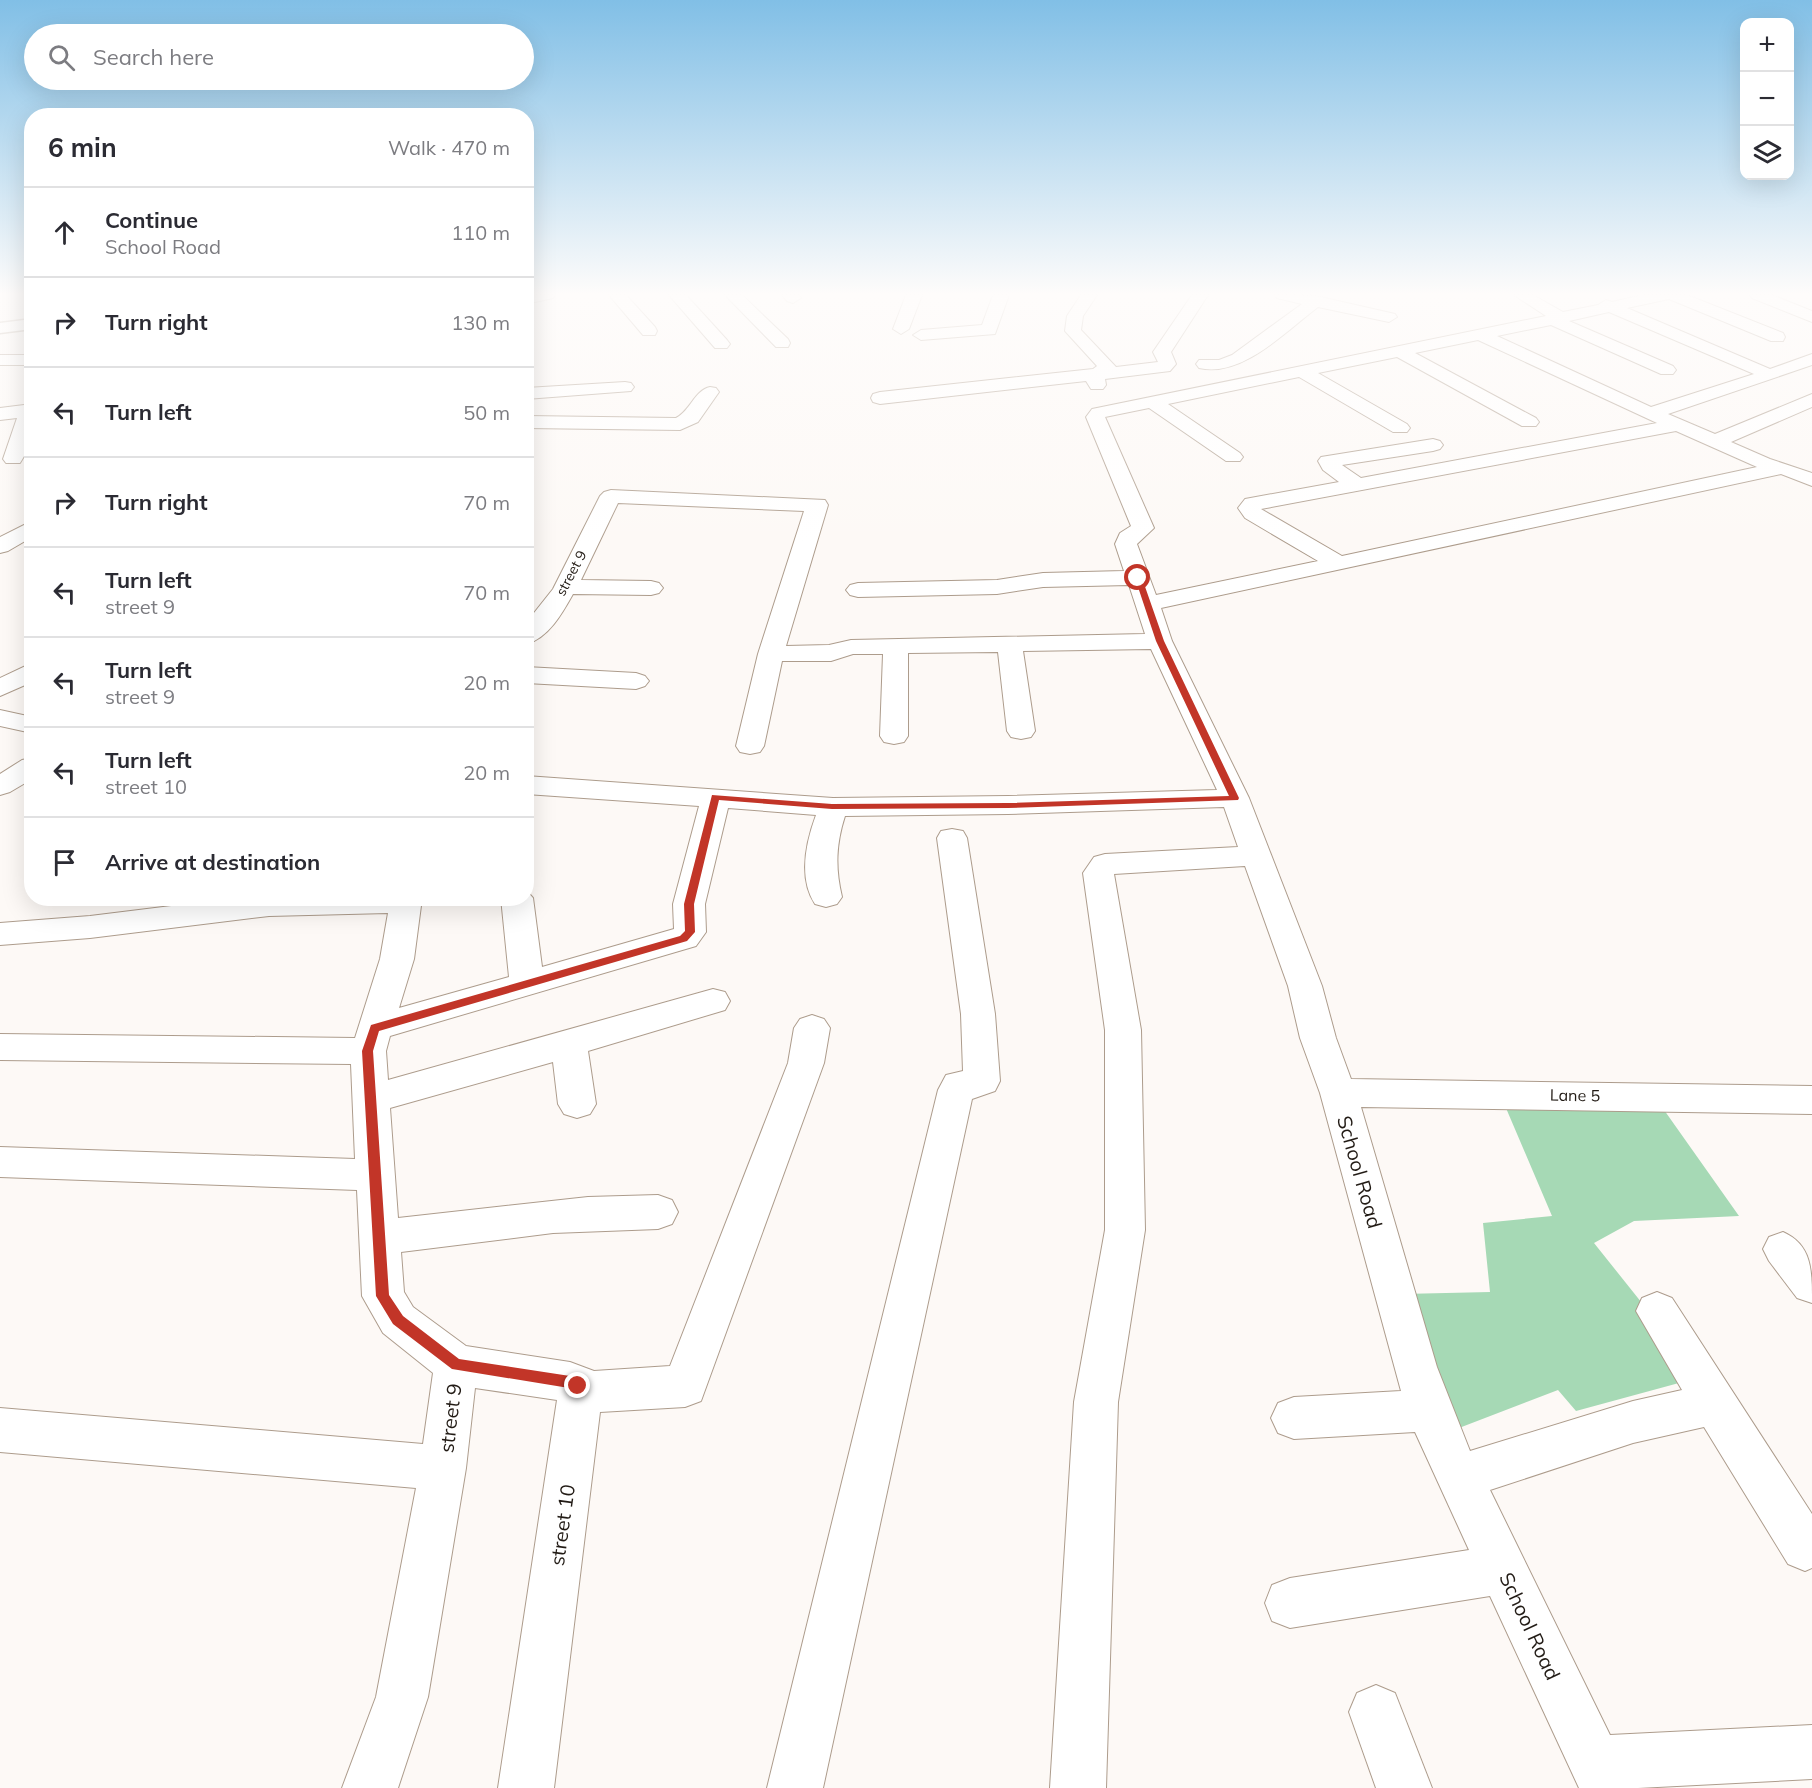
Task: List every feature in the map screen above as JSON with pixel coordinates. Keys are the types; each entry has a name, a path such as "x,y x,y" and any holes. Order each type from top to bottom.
{"street":[{"path":"880,398 1058,378"},
{"path":"1096,378 1108,411"},
{"path":"1138,577 1126,544 1128,538 1143,528 1095,417 1099,413 1108,411 1270,378"},
{"path":"1313,378 1400,428"},
{"path":"1449,378 1530,422"},
{"path":"1574,378 1763,463 1783,468 1812,480"},
{"path":"1651,414 1760,378"},
{"path":"534,393 625,387"},
{"path":"534,422 680,424 691,418 710,392"},
{"path":"1716,441 1812,400"},
{"path":"1152,402 1233,457"},
{"path":"0,414 24,411"},
{"path":"1338,563 1253,513 1250,508 1253,504 1679,425"},
{"path":"13,459 24,427"},
{"path":"1358,484 1330,466 1328,461 1432,445"},
{"path":"858,590 998,587 1042,580 1138,577 1338,563 1783,468"},
{"name":"street 9","path":"534,631 566,587 611,496 816,504 771,654"},
{"path":"0,546 24,532"},
{"name":"School Road","path":"1138,577 1160,641 1235,798 1305,986 1318,1038 1338,1093 1415,1367 1440,1437 1601,1776"},
{"path":"566,587 651,588"},
{"path":"750,746 771,654 831,653 851,647 1160,641"},
{"path":"1010,644 1022,731"},
{"path":"894,736 896,646"},
{"path":"0,688 24,675"},
{"path":"534,675 636,681"},
{"path":"0,718 24,723"},
{"path":"0,786 24,771"},
{"path":"534,786 832,807 1008,806 1235,798"},
{"path":"0,1047 371,1040 527,982 684,938 690,932 689,904 716,797"},
{"path":"826,897 819,871 820,847 832,807"},
{"path":"795,1788 956,1090 959,1085 975,1085 982,1081 978,1014 952,838"},
{"path":"1078,1788 1096,1402 1125,1230 1122,1029 1098,873 1105,864 1119,862 1257,856"},
{"path":"0,934 90,927 261,906"},
{"name":"street 9","path":"370,1788 402,1697 443,1468 456,1365 398,1320 383,1296 371,1099 371,1040 397,959 405,906"},
{"path":"518,906 527,982"},
{"path":"371,1099 713,1001"},
{"path":"456,1365 570,1382 578,1386 580,1394 685,1386 806,1063 812,1028"},
{"path":"569,1044 577,1104"},
{"name":"Lane 5","path":"1338,1093 1812,1100"},
{"path":"0,1162 375,1175"},
{"path":"379,1238 566,1216 625,1211 658,1212"},
{"path":"1783,1249 1812,1285"},
{"path":"1657,1311 1805,1547"},
{"name":"street 10","path":"526,1788 580,1394"},
{"path":"1460,1477 1633,1422 1715,1403"},
{"path":"1294,1418 1431,1410"},
{"path":"0,1430 443,1468"},
{"path":"1290,1603 1504,1569"},
{"path":"1376,1712 1404,1788"},
{"path":"1601,1776 1812,1752"}],"green space":[{"path":"1645,1083 1739,1216 1634,1221 1594,1243 1701,1377 1576,1411 1558,1390 1446,1433 1402,1294 1490,1292 1483,1223 1552,1216 1497,1087"}],"route":[{"path":"578,1386 570,1382 456,1365 398,1320 383,1296 368,1051 375,1028 684,938 690,932 689,904 716,797 832,807 1008,806 1235,798 1160,641 1138,578"}]}
